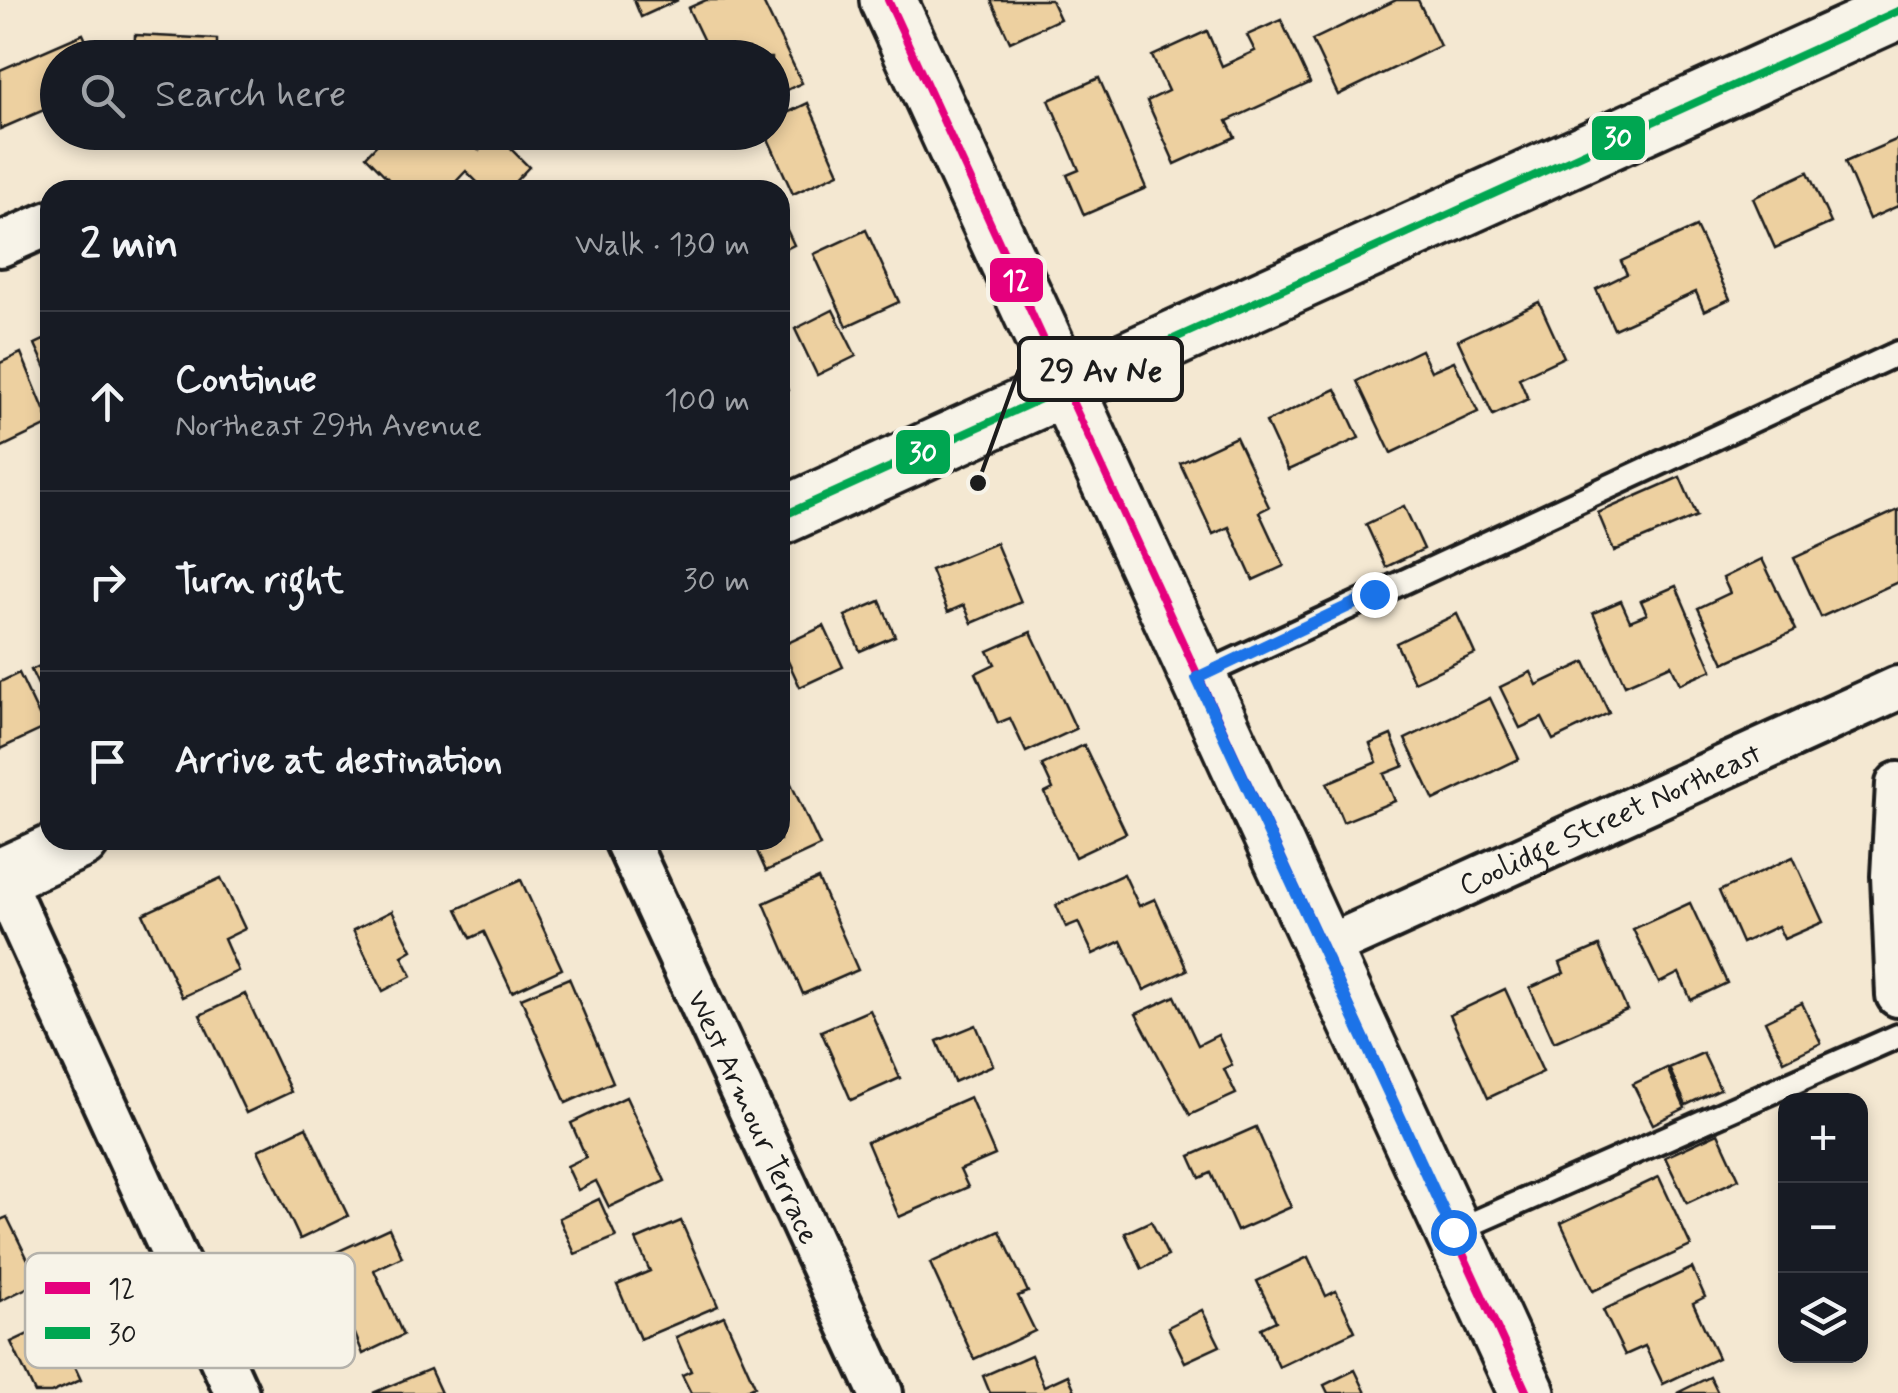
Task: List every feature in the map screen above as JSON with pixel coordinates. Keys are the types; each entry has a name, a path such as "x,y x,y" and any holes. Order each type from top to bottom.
{"street":[{"path":"888,0 1062,387 1527,1393"},
{"path":"790,512 1898,11"},
{"path":"0,245 40,227"},
{"name":"Coolidge Street Northeast","path":"1323,949 1898,688"},
{"path":"1898,784 1893,876 1898,995"},
{"path":"59,850 0,877 173,1253"},
{"name":"West Armour Terrace","path":"631,850 881,1393"},
{"path":"226,1368 237,1393"}],"lane":[{"path":"1197,678 1898,352"},
{"path":"1453,1232 1898,1036"}],"building":[{"path":"634,0 678,0 641,17"},
{"path":"706,0 762,0 781,40 703,40 688,8"},
{"path":"991,0 1051,0 1060,19 1010,42"},
{"path":"1396,0 1418,0 1440,46 1338,95 1312,40"},
{"path":"1281,20 1310,83 1227,121 1235,137 1175,164 1147,101 1168,91 1152,56 1207,31 1222,66 1255,51 1247,35"},
{"path":"135,35 217,39 217,40 135,40"},
{"path":"40,53 40,112 0,129 0,70"},
{"path":"790,58 802,83 790,89"},
{"path":"1099,78 1146,188 1084,215 1067,175 1079,170 1049,100"},
{"path":"808,103 839,173 793,194 790,180 773,150 790,150 790,112"},
{"path":"1898,139 1898,206 1869,219 1845,162"},
{"path":"372,150 512,150 529,167 517,180 475,180 466,171 457,180 389,180 366,156"},
{"path":"1808,172 1831,223 1775,248 1753,198"},
{"path":"1696,227 1730,299 1704,311 1696,292 1614,329 1596,289 1627,274 1621,261"},
{"path":"866,230 899,302 847,326 814,254"},
{"path":"1539,302 1564,357 1519,378 1528,399 1493,415 1458,340"},
{"path":"833,310 856,356 817,375 795,329"},
{"path":"1421,350 1431,371 1454,361 1478,412 1391,453 1357,381"},
{"path":"21,353 40,400 40,429 0,448 0,363"},
{"path":"1336,389 1359,438 1288,470 1266,422"},
{"path":"1236,437 1269,507 1259,512 1284,566 1253,580 1229,527 1213,534 1180,463"},
{"path":"1680,477 1697,516 1614,551 1598,513"},
{"path":"1404,506 1424,549 1386,567 1366,524"},
{"path":"1898,510 1898,582 1821,617 1794,558"},
{"path":"996,543 1021,602 972,623 964,605 948,612 931,570"},
{"path":"1762,559 1796,630 1724,663 1698,608 1730,593 1723,578"},
{"path":"1676,586 1712,670 1680,684 1671,665 1625,685 1593,613 1621,601 1630,621 1647,614 1641,601"},
{"path":"880,601 895,636 860,651 845,616"},
{"path":"1457,614 1475,654 1414,682 1396,643"},
{"path":"824,626 843,667 800,687 790,665 790,642"},
{"path":"1031,632 1076,729 1026,752 1010,718 998,723 976,673 995,664 988,651"},
{"path":"1585,662 1609,713 1553,740 1542,718 1520,728 1500,687 1531,672 1537,685"},
{"path":"40,666 40,689 31,670"},
{"path":"19,673 40,717 40,730 0,749 0,682"},
{"path":"1490,698 1519,759 1434,800 1405,739"},
{"path":"1391,735 1404,766 1384,774 1395,801 1343,822 1327,783 1377,762 1370,744"},
{"path":"1084,745 1126,833 1075,857 1045,793 1053,789 1042,765"},
{"path":"790,782 820,846 766,871 757,850 790,850"},
{"path":"1793,857 1823,922 1784,939 1778,926 1742,943 1719,891"},
{"path":"1124,874 1139,906 1155,899 1187,970 1144,990 1121,941 1093,954 1078,922 1066,927 1056,905"},
{"path":"221,878 245,929 224,939 238,971 182,997 143,914"},
{"path":"818,879 858,970 803,994 764,903"},
{"path":"521,880 562,969 512,992 484,932 471,938 457,909"},
{"path":"1690,903 1727,983 1691,1000 1679,973 1659,983 1633,929"},
{"path":"392,911 412,950 402,956 412,976 383,991 353,930"},
{"path":"1599,946 1627,1010 1554,1042 1530,988 1564,973 1560,963"},
{"path":"569,978 613,1082 566,1103 521,998"},
{"path":"1505,989 1543,1072 1488,1098 1450,1015"},
{"path":"245,994 291,1092 246,1113 200,1015"},
{"path":"1175,996 1198,1045 1218,1035 1232,1065 1224,1069 1236,1094 1190,1115 1136,1014"},
{"path":"1802,1003 1821,1043 1784,1061 1765,1021"},
{"path":"870,1010 900,1078 851,1100 821,1031"},
{"path":"976,1025 993,1065 954,1082 937,1041"},
{"path":"1703,1053 1720,1089 1686,1105 1669,1068"},
{"path":"1667,1068 1685,1108 1653,1124 1633,1084"},
{"path":"626,1097 665,1181 609,1207 596,1181 578,1190 567,1166 586,1157 571,1123"},
{"path":"970,1097 995,1155 960,1170 968,1187 899,1217 867,1142"},
{"path":"306,1127 348,1216 300,1239 258,1150"},
{"path":"1256,1127 1291,1207 1237,1231 1211,1173 1200,1178 1190,1156"},
{"path":"1718,1133 1739,1179 1687,1203 1665,1157"},
{"path":"1659,1177 1691,1246 1593,1291 1561,1223"},
{"path":"599,1199 616,1237 575,1254 559,1218"},
{"path":"7,1217 25,1254 25,1289 0,1301 0,1220"},
{"path":"681,1221 718,1306 640,1339 617,1285 650,1271 636,1240"},
{"path":"1151,1221 1168,1256 1142,1269 1125,1233"},
{"path":"389,1228 402,1257 374,1270 403,1335 363,1354 355,1334 355,1253 334,1253"},
{"path":"1000,1231 1028,1292 1018,1296 1035,1331 974,1359 930,1263"},
{"path":"1308,1257 1326,1296 1336,1291 1355,1331 1279,1367 1261,1328 1276,1321 1257,1281"},
{"path":"1692,1268 1705,1297 1693,1303 1718,1358 1663,1384 1645,1346 1625,1355 1603,1310"},
{"path":"1202,1310 1220,1346 1185,1362 1168,1327"},
{"path":"724,1316 755,1386 740,1393 691,1393 682,1375 691,1371 676,1337"},
{"path":"25,1335 25,1368 75,1368 81,1380 51,1393 35,1393 11,1342"},
{"path":"1031,1355 1044,1386 1068,1375 1076,1393 990,1393 983,1376"},
{"path":"430,1369 441,1393 373,1393"},
{"path":"1355,1370 1366,1393 1328,1393 1324,1385"},
{"path":"1710,1377 1718,1393 1677,1393"}],"transit line":[{"name":"12","path":"888,0 1527,1393"},
{"name":"30","path":"790,512 1898,11"}],"place":[{"name":"29 Av Ne","path":"978,483"}],"route":[{"path":"1374,594 1197,678 1453,1232"}]}
